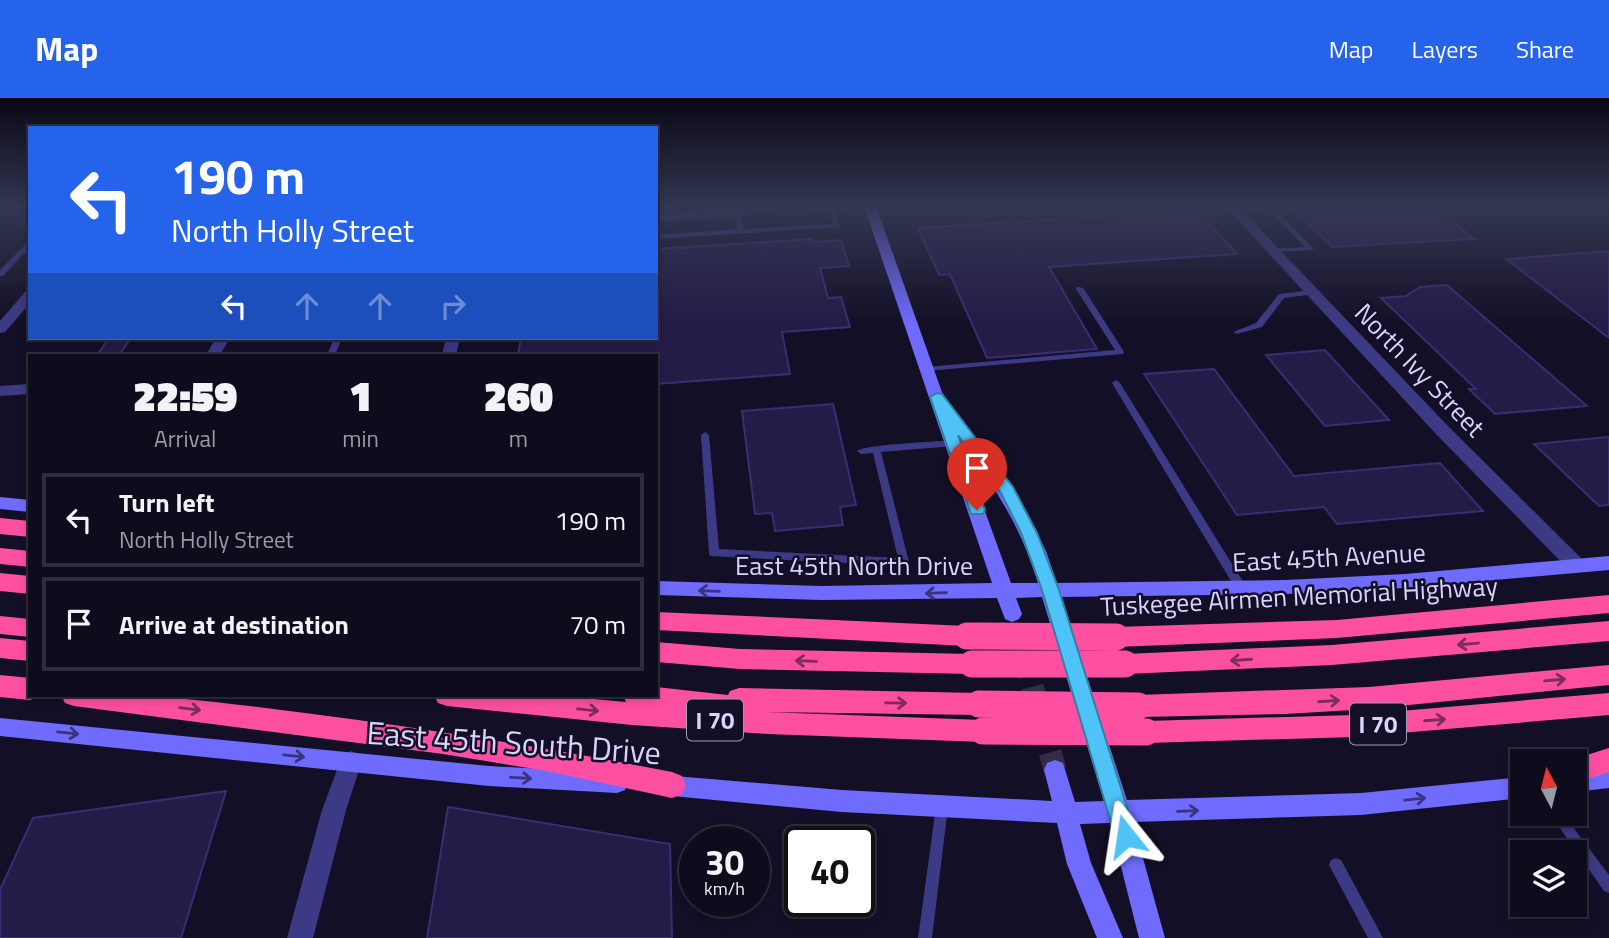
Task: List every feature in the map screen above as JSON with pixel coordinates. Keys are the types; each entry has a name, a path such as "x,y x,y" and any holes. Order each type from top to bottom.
{"highway":[{"path":"0,526 28,529"},
{"path":"0,556 28,559"},
{"path":"0,574 28,576"},
{"path":"0,582 28,585"},
{"name":"Tuskegee Airmen Memorial Highway","path":"658,621 885,634 1116,637 1337,629 1609,604"},
{"path":"1337,629 1609,621"},
{"path":"0,625 28,628"},
{"path":"658,652 740,659 1125,664 1332,655 1609,631"},
{"path":"0,648 28,651"},
{"path":"658,695 785,702 1138,706 1285,704 1609,675"},
{"path":"0,686 28,689"},
{"path":"90,697 443,742 547,759 672,785"},
{"name":"I 70","path":"468,697 687,718 984,731 1146,732 1354,726 1609,704"},
{"path":"652,697 984,731"},
{"path":"1587,767 1609,760"}],"main road":[{"path":"884,245 1012,614"},
{"path":"937,397 1015,503 1033,542 1051,590 1120,812 1152,938"},
{"path":"0,503 28,506"},
{"name":"East 45th Avenue","path":"1051,590 1241,589 1405,582 1609,563"},
{"name":"East 45th North Drive","path":"658,588 775,593 1051,590"},
{"name":"East 45th South Drive","path":"1,729 489,776 672,785 943,807 1066,813 1361,804 1510,789"},
{"path":"1055,769 1079,864 1110,938"},
{"path":"1587,781 1609,778"}],"street":[{"name":"North Ivy Street","path":"1268,245 1441,429 1577,566"},
{"path":"0,329 28,297"},
{"path":"0,391 28,389"},
{"path":"300,938 334,810 351,761"}],"lane":[{"path":"1273,251 1311,249 1307,245"},
{"path":"0,274 25,251"},
{"path":"927,369 1120,352 1080,289"},
{"path":"1237,332 1258,325 1282,296 1312,292"},
{"path":"1116,383 1241,589"},
{"path":"705,435 714,553 904,562 876,449"},
{"path":"861,451 954,443"},
{"path":"925,938 943,807"},
{"path":"1565,826 1609,886"},
{"path":"1336,865 1376,938"}],"building":[{"path":"715,245 843,245 849,266 820,268 828,298 841,297 850,327 782,332 790,374 658,384 658,354 518,354 521,340 658,340 658,249"},
{"path":"926,245 1229,245 1237,254 1049,267 1097,349 987,358 950,274 939,275"},
{"path":"1609,251 1609,338 1506,259"},
{"path":"1447,285 1587,406 1495,414 1469,389 1476,389 1381,298 1406,296 1420,287"},
{"path":"108,340 130,340 120,354 98,354"},
{"path":"1325,350 1389,420 1325,426 1266,355"},
{"path":"1214,369 1294,476 1440,463 1483,511 1337,524 1324,507 1237,515 1144,374"},
{"path":"833,404 856,505 840,507 843,525 775,531 772,513 755,514 742,411"},
{"path":"1609,437 1609,505 1599,506 1534,444"},
{"path":"226,791 181,938 0,938 0,890 33,818"},
{"path":"448,807 670,844 672,938 427,938"}],"tunnel":[{"path":"1023,654 1055,770"}],"route":[{"path":"977,510 937,397 1007,491 1022,516 1051,590 1126,836"}]}
